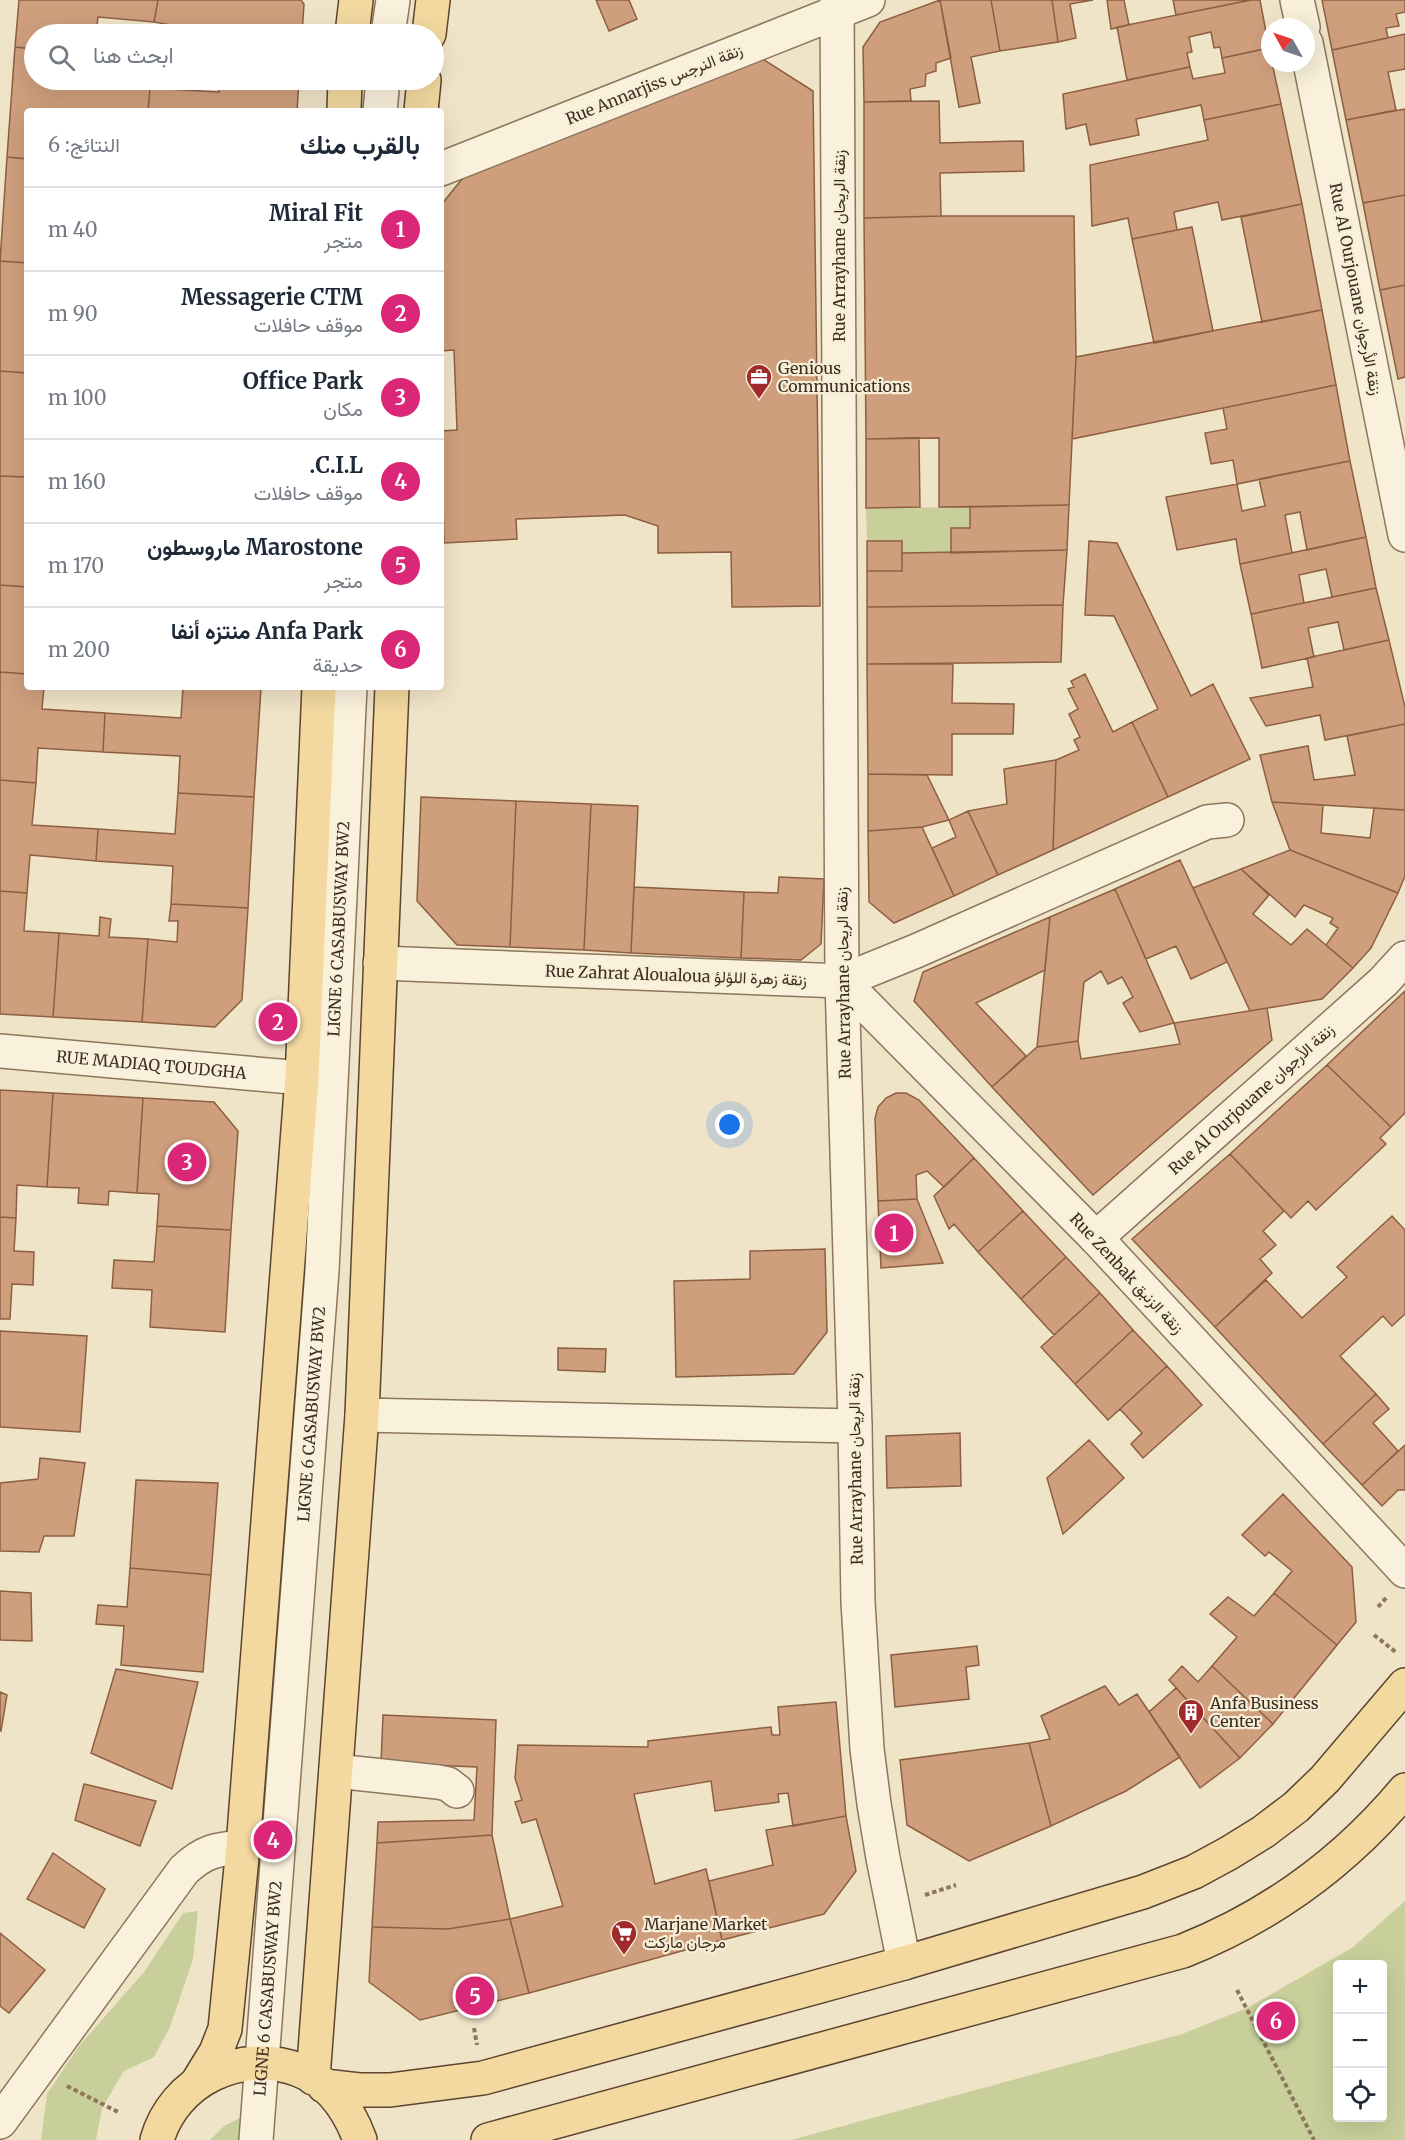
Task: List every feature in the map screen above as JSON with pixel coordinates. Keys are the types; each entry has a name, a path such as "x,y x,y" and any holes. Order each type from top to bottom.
{"main road":[{"path":"352,24 356,0"},
{"path":"430,24 433,0"},
{"path":"344,108 345,90"},
{"path":"421,108 423,90"},
{"path":"197,2083 216,2052 225,2029 243,1847 302,1078 319,690"},
{"path":"319,2082 336,1771 362,1416 392,690"},
{"path":"319,2082 360,2090 390,2090 483,2078 904,1963 1143,1892 1194,1872 1229,1853 1263,1832 1296,1807 1325,1779 1405,1685"},
{"path":"488,2140 1183,1951 1225,1933 1304,1886 1353,1847 1405,1790"},
{"path":"157,2140 166,2116 180,2098 197,2083 216,2071 239,2064 261,2062 300,2070 319,2082 341,2102 353,2121 360,2140"}],"street":[{"path":"389,24 393,0"},
{"path":"1298,0 1301,18"},
{"name":"Rue Annarjiss زنقة النرجس","path":"444,168 848,4"},
{"name":"Rue Arrayhane زنقة الريحان","path":"848,4 827,426 858,1602 867,1749 883,1858 904,1963"},
{"name":"Rue Al Ourjouane زنقة الأرجوان","path":"1312,72 1405,535"},
{"path":"380,108 382,90"},
{"name":"LIGNE 6 CASABUSWAY BW2","path":"256,2140 322,1271 350,690"},
{"name":"Rue Zahrat Aloualoua زنقة زهرة اللؤلؤ","path":"380,963 842,981 916,951 1206,822 1227,820"},
{"name":"Rue Al Ourjouane زنقة الأرجوان","path":"1096,1238 1383,982 1405,958"},
{"name":"Rue Zenbak زنقة الزنبق","path":"842,981 1096,1238 1405,1571"},
{"name":"RUE MADIAQ TOUDGHA","path":"0,1051 302,1078"},
{"path":"362,1416 855,1426"},
{"path":"336,1771 438,1782 448,1784 457,1791"},
{"path":"0,2121 184,1870 201,1855 217,1849 243,1847"}],"path":[{"path":"1374,1635 1397,1653"},
{"path":"924,1896 956,1885"},
{"path":"1237,1990 1314,2140"},
{"path":"34,2074 73,2089 120,2113"}],"green space":[{"path":"970,507 970,528 951,528 951,553 902,553 902,541 867,541 866,508"},
{"path":"1405,1901 1405,2140 791,2140 1182,2034 1247,2008 1352,1948"},
{"path":"198,1911 193,1959 170,2027 154,2057 124,2071 102,2108 96,2140 41,2140 47,2094 79,2046 144,1972 183,1913"},
{"path":"240,2118 238,2140 210,2140 224,2126"}],"building":[{"path":"19,0 158,0 154,22 98,17 97,24 24,24 24,48 15,47"},
{"path":"158,0 301,0 304,4 303,24 165,24 154,22"},
{"path":"596,0 629,0 637,19 609,31"},
{"path":"940,0 951,58 936,63 936,71 926,74 925,86 910,89 911,101 864,102 863,47 880,22"},
{"path":"940,0 991,0 1000,51 971,57 980,103 959,107"},
{"path":"991,0 1052,0 1058,42 1000,51"},
{"path":"1052,0 1093,0 1070,4 1076,38 1058,42"},
{"path":"1107,0 1124,0 1129,25 1111,29"},
{"path":"1173,0 1251,0 1176,15"},
{"path":"1251,0 1260,0 1263,18 1261,18 1261,50 1222,58 1220,47 1214,48 1211,32 1189,37 1192,52 1187,53 1190,67 1127,80 1117,27"},
{"path":"1322,0 1405,0 1405,12 1396,14 1399,26 1386,28 1388,38 1332,50"},
{"path":"1405,34 1405,69 1388,72 1396,110 1346,120 1332,50"},
{"path":"15,47 24,48 24,90 150,90 148,108 24,108 24,159 7,157"},
{"path":"1261,50 1261,72 1274,72 1281,104 1204,120 1201,105 1136,119 1139,135 1090,145 1086,124 1066,129 1063,94 1190,67 1193,79 1225,73 1222,58"},
{"path":"758,56 813,91 820,606 732,607 731,552 658,553 658,526 625,515 516,519 517,539 444,543 444,431 457,430 454,350 444,351 444,201 471,168"},
{"path":"150,90 219,92 219,90 298,90 297,108 148,108"},
{"path":"939,101 940,143 1023,141 1024,171 940,173 941,216 864,218 864,102"},
{"path":"1281,104 1302,204 1222,220 1218,202 1174,212 1177,230 1132,239 1128,218 1092,226 1090,165 1208,140 1204,120"},
{"path":"1405,109 1405,195 1363,203 1346,120"},
{"path":"7,157 24,159 24,263 0,261"},
{"path":"1405,195 1405,285 1380,290 1363,203"},
{"path":"1302,204 1322,310 1262,322 1241,217"},
{"path":"1074,216 1076,357 1069,505 939,507 939,438 866,439 864,218"},
{"path":"1192,227 1213,331 1154,343 1132,239"},
{"path":"0,261 24,263 24,373 0,371"},
{"path":"1405,285 1405,377 1398,379 1380,290"},
{"path":"1322,310 1336,385 1072,439 1076,357"},
{"path":"0,371 24,373 24,477 0,476"},
{"path":"1336,385 1350,461 1237,484 1233,460 1211,464 1205,433 1227,429 1223,408"},
{"path":"919,438 920,507 866,508 866,439"},
{"path":"1350,461 1366,537 1307,550 1300,512 1285,515 1292,553 1240,564 1236,539 1177,550 1166,497 1237,484 1242,511 1265,506 1259,479"},
{"path":"0,476 24,477 24,587 0,585"},
{"path":"1069,505 1067,550 951,553 951,528 970,528 970,507"},
{"path":"1366,537 1376,588 1332,597 1326,569 1299,575 1304,603 1251,614 1240,564"},
{"path":"867,541 902,541 902,571 867,571"},
{"path":"1089,541 1117,543 1191,696 1213,684 1250,759 1168,797 1132,722 1158,709 1114,616 1085,615"},
{"path":"1067,550 1063,605 867,607 867,571 902,571 902,553"},
{"path":"0,585 24,587 24,674 0,672"},
{"path":"1376,588 1389,640 1344,650 1338,622 1308,628 1314,657 1262,668 1251,614"},
{"path":"1063,605 1061,662 867,664 867,607"},
{"path":"1389,640 1405,707 1405,724 1325,740 1320,715 1266,726 1250,698 1313,687 1307,658"},
{"path":"867,664 953,664 952,703 1014,704 1013,734 952,734 952,775 868,774"},
{"path":"0,672 24,674 24,690 44,690 42,709 105,713 103,752 38,748 36,783 0,780"},
{"path":"1085,674 1113,732 1132,722 1168,797 1053,850 1056,760 1079,750 1074,740 1080,737 1069,714 1078,709 1068,689 1074,687 1071,681"},
{"path":"183,690 261,690 254,797 178,793 180,756 103,752 105,713 181,718"},
{"path":"1405,724 1405,810 1272,802 1260,755 1308,746 1314,780 1355,775 1347,736"},
{"path":"1056,760 1053,850 998,875 968,811 1007,804 1004,769"},
{"path":"868,774 927,775 949,820 922,827 868,831"},
{"path":"0,780 36,783 32,825 98,829 96,861 30,855 27,893 0,891"},
{"path":"178,793 254,797 248,908 171,904 173,866 96,861 98,829 175,834"},
{"path":"421,797 516,801 510,947 457,945 417,901"},
{"path":"516,801 591,804 584,950 510,947"},
{"path":"1272,802 1323,805 1321,833 1370,838 1374,808 1405,810 1405,876 1398,893 1290,850"},
{"path":"591,804 638,806 631,953 584,950"},
{"path":"968,811 998,875 954,896 932,848 956,837 949,820"},
{"path":"922,827 954,896 894,923 869,902 868,831"},
{"path":"1290,850 1398,893 1371,948 1353,968 1326,945 1338,928 1330,923 1333,918 1304,905 1295,917 1241,869"},
{"path":"1180,860 1227,962 1191,979 1176,946 1146,959 1115,889"},
{"path":"1241,869 1269,895 1253,914 1291,945 1307,929 1353,968 1322,999 1250,1011 1193,888"},
{"path":"779,877 824,879 821,944 801,960 741,958 744,892 778,893"},
{"path":"634,887 744,892 741,958 631,953"},
{"path":"1115,889 1174,1023 1140,1032 1123,1003 1133,997 1122,977 1108,984 1101,971 1084,982 1078,1041 1037,1047 1050,917"},
{"path":"0,891 27,893 24,931 59,933 53,1017 0,1014"},
{"path":"171,904 248,908 242,1000 215,1027 142,1022 148,939 177,942 178,921 169,921"},
{"path":"100,917 111,919 109,937 148,939 142,1022 53,1017 59,933 99,936"},
{"path":"1050,917 1045,970 976,1003 1026,1056 992,1087 914,1001 923,972"},
{"path":"1405,991 1405,1113 1391,1127 1327,1065"},
{"path":"1267,1008 1272,1040 1093,1195 992,1087 1037,1047 1078,1041 1081,1059 1180,1044 1174,1023"},
{"path":"1327,1065 1391,1127 1380,1138 1386,1144 1316,1210 1308,1201 1291,1218 1230,1154"},
{"path":"0,1090 53,1093 47,1187 17,1185 16,1218 0,1217"},
{"path":"53,1093 143,1098 137,1193 109,1191 108,1205 78,1203 79,1188 47,1187"},
{"path":"896,1093 906,1093 919,1100 974,1158 944,1187 927,1171 916,1175 917,1199 878,1201 875,1118 878,1107 886,1098"},
{"path":"143,1098 214,1102 238,1131 231,1230 157,1226 159,1194 137,1193"},
{"path":"1230,1154 1284,1211 1263,1231 1276,1245 1260,1259 1272,1273 1215,1327 1132,1239"},
{"path":"974,1158 1023,1211 978,1252 954,1224 949,1229 934,1196"},
{"path":"917,1199 943,1263 881,1268 878,1201"},
{"path":"1023,1211 1066,1257 1021,1299 978,1252"},
{"path":"1392,1216 1405,1230 1405,1314 1392,1326 1383,1316 1340,1356 1376,1394 1323,1444 1215,1327 1266,1280 1302,1318 1347,1277 1337,1267"},
{"path":"0,1217 16,1218 14,1251 34,1252 33,1285 12,1284 10,1319 0,1319"},
{"path":"157,1226 231,1230 225,1332 150,1327 152,1290 112,1288 114,1260 154,1262"},
{"path":"825,1249 827,1332 794,1374 676,1377 674,1281 750,1279 750,1251"},
{"path":"1066,1257 1100,1293 1054,1335 1021,1299"},
{"path":"1100,1293 1133,1330 1075,1384 1041,1347"},
{"path":"1133,1330 1167,1366 1108,1420 1075,1384"},
{"path":"0,1331 87,1336 80,1432 0,1427"},
{"path":"558,1348 606,1349 605,1372 558,1370"},
{"path":"1167,1366 1202,1405 1143,1458 1131,1444 1142,1433 1120,1409"},
{"path":"1376,1394 1389,1409 1373,1423 1398,1451 1362,1485 1323,1444"},
{"path":"960,1433 961,1486 887,1488 886,1436"},
{"path":"1089,1440 1124,1478 1063,1534 1047,1478"},
{"path":"1405,1445 1405,1490 1398,1490 1382,1506 1362,1485"},
{"path":"40,1458 85,1463 74,1536 44,1536 39,1552 0,1551 0,1483 38,1479"},
{"path":"136,1480 218,1483 211,1575 130,1568"},
{"path":"1283,1494 1352,1567 1356,1622 1337,1645 1274,1593 1292,1571 1269,1552 1265,1556 1242,1535"},
{"path":"130,1568 211,1575 203,1672 121,1665 124,1626 96,1624 98,1605 127,1607"},
{"path":"0,1591 31,1593 32,1641 0,1640"},
{"path":"1274,1593 1337,1645 1273,1724 1212,1666 1237,1637 1210,1614 1228,1597 1254,1616"},
{"path":"977,1646 979,1665 966,1667 969,1699 895,1707 891,1655"},
{"path":"1182,1666 1198,1682 1212,1666 1273,1724 1240,1758 1169,1680"},
{"path":"116,1669 198,1682 172,1789 91,1753"},
{"path":"1105,1686 1119,1705 1137,1694 1180,1757 1126,1791 1051,1826 1029,1743 1050,1739 1041,1716"},
{"name":"Anfa Business Center","path":"1176,1688 1240,1758 1200,1788 1149,1712"},
{"path":"0,1692 7,1695 1,1731 0,1731"},
{"path":"836,1702 846,1816 793,1826 788,1793 778,1794 779,1802 715,1811 711,1781 634,1794 655,1884 706,1869 722,1940 529,1993 510,1919 563,1906 536,1819 522,1823 515,1802 522,1800 515,1778 518,1745 648,1747 648,1741 771,1727 772,1735 780,1735 778,1707"},
{"path":"383,1715 496,1720 492,1835 377,1843 378,1822 474,1820 477,1767 381,1763"},
{"path":"1029,1743 1051,1826 969,1861 907,1825 900,1760"},
{"path":"84,1784 156,1801 140,1846 75,1820"},
{"path":"846,1816 856,1871 824,1914 722,1940 709,1881 773,1865 766,1830"},
{"path":"492,1835 510,1919 448,1929 372,1927 377,1843"},
{"path":"53,1853 105,1889 84,1928 27,1899"},
{"path":"510,1919 529,1993 420,2020 369,1982 372,1927 448,1929"},
{"path":"0,1933 45,1970 9,2013 0,2006"}],"place":[{"name":"Genious Communications","path":"759,400"},
{"name":"Messagerie CTM","path":"278,1022"},
{"name":"Office Park","path":"187,1162"},
{"name":"Miral Fit","path":"894,1233"},
{"name":"Anfa Business Center","path":"1191,1735"},
{"name":"C.I.L.","path":"273,1840"},
{"name":"Marjane Market مرجان ماركت","path":"624,1956"},
{"name":"Marostone ماروسطون","path":"475,1996"},
{"name":"Anfa Park منتزه أنفا","path":"1276,2021"}]}
